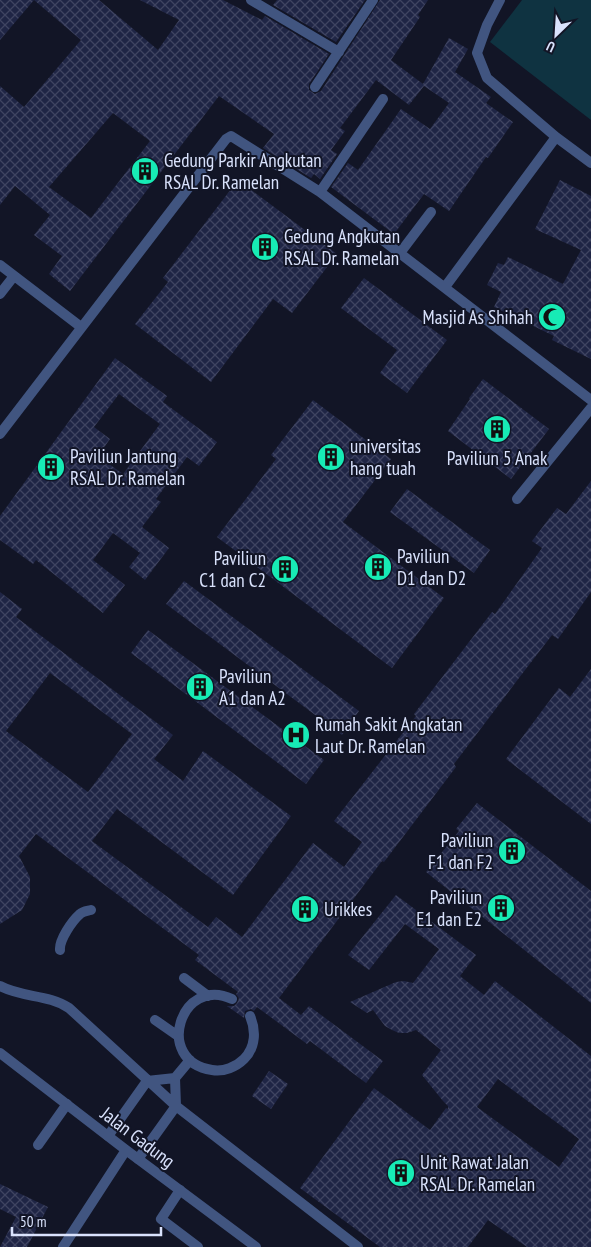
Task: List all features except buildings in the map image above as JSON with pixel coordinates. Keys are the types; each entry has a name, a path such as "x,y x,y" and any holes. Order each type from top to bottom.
{"street":[{"path":"251,0 339,52"},
{"path":"315,87 373,0"},
{"path":"500,0 487,25 477,53 487,78 556,137 591,163"},
{"path":"320,192 382,99"},
{"path":"0,434 229,137 236,138 320,192 591,400"},
{"path":"445,287 556,137"},
{"path":"400,253 431,212"},
{"path":"0,265 81,327"},
{"path":"0,294 14,276"},
{"path":"517,499 591,408"},
{"path":"60,950 60,943 79,914 91,910"},
{"path":"184,978 208,996"},
{"path":"0,986 14,992 52,999 61,1003 176,1106 358,1247"},
{"path":"232,999 218,995 208,996 197,1000 182,1015 178,1036 181,1047 194,1064 216,1071 228,1069 238,1064 247,1056 252,1046 254,1034 250,1016"},
{"path":"155,1020 178,1036"},
{"name":"Jalan Gadung","path":"0,1053 256,1247"},
{"path":"138,1159 176,1106 175,1078 190,1060"},
{"path":"108,1136 147,1082 175,1078"},
{"path":"38,1144 67,1104"},
{"path":"63,1247 126,1150"},
{"path":"180,1190 161,1219 198,1247"}],"water":[{"path":"522,0 591,0 591,120 490,42"}],"place":[{"name":"Gedung Parkir Angkutan RSAL Dr. Ramelan","path":"145,171"},
{"name":"Gedung Angkutan RSAL Dr. Ramelan","path":"265,247"},
{"name":"Masjid As Shihah","path":"552,317"},
{"name":"Paviliun 5 Anak","path":"497,429"},
{"name":"universitas hang tuah","path":"331,457"},
{"name":"Paviliun Jantung RSAL Dr. Ramelan","path":"51,467"},
{"name":"Paviliun D1 dan D2","path":"378,567"},
{"name":"Paviliun C1 dan C2","path":"285,569"},
{"name":"Paviliun A1 dan A2","path":"200,687"},
{"name":"Rumah Sakit Angkatan Laut Dr. Ramelan","path":"296,735"},
{"name":"Paviliun F1 dan F2","path":"512,851"},
{"name":"Paviliun E1 dan E2","path":"501,908"},
{"name":"Urikkes","path":"305,909"},
{"name":"Unit Rawat Jalan RSAL Dr. Ramelan","path":"401,1173"}]}
